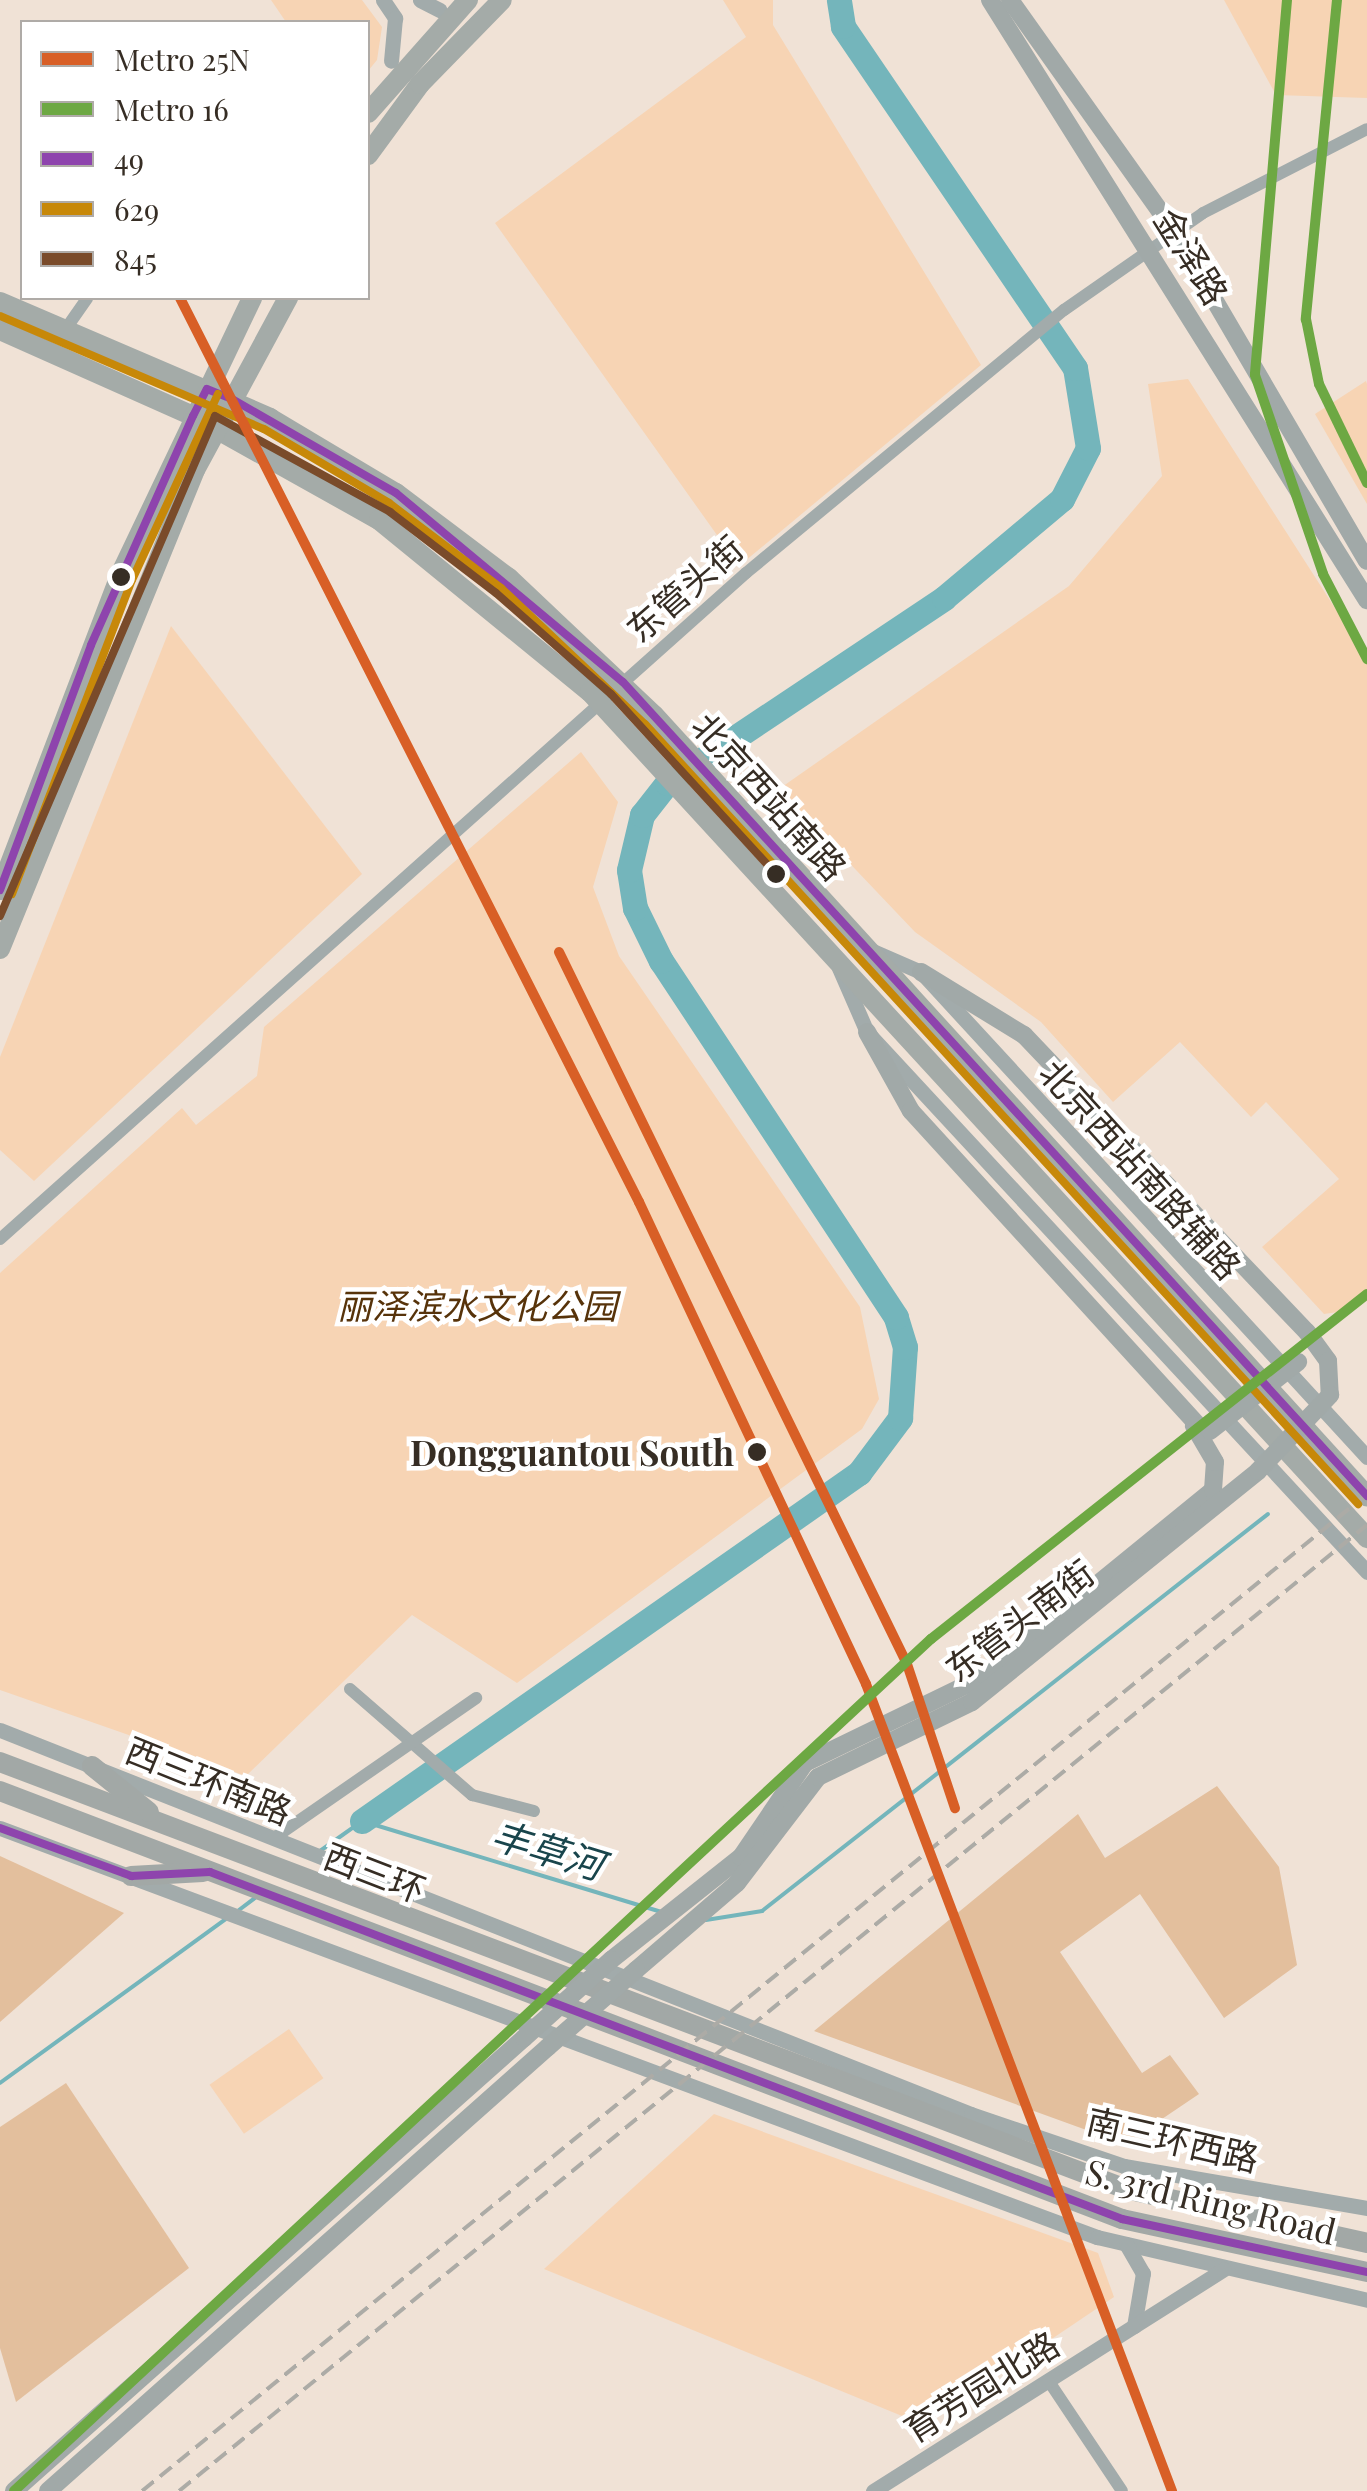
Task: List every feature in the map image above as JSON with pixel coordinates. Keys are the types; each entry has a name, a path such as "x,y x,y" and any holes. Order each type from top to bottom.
{"highway":[{"name":"西三环","path":"0,1762 726,2042"},
{"path":"92,1766 166,1826"},
{"name":"西三环","path":"0,1791 703,2060"},
{"path":"131,1876 210,1872"},
{"name":"S. 3rd Ring Road","path":"726,2042 1126,2190 1367,2243"},
{"name":"S. 3rd Ring Road","path":"703,2060 1122,2219 1367,2272"}],"main road":[{"path":"370,111 468,0"},
{"path":"370,152 420,84 502,0"},
{"name":"金泽路","path":"990,0 1367,600"},
{"name":"金泽路","path":"1010,0 1174,231 1367,561"},
{"path":"1,881 120,575 251,300"},
{"path":"0,948 216,428 287,300"},
{"name":"北京西站南路","path":"0,302 232,399 396,493 623,682 856,943 1367,1496"},
{"name":"北京西站南路","path":"0,330 194,416 384,523 602,702 1367,1538"},
{"name":"东管头南街","path":"48,2491 708,1908 818,1777 972,1702 1258,1471 1330,1395 1328,1361 1310,1337 1024,1035 921,972"},
{"name":"东管头南街","path":"14,2491 611,1960 741,1856 805,1763 985,1676 1213,1490 1215,1462 1202,1428 911,1111 867,1032"},
{"path":"1202,1428 1298,1362 1310,1337"}],"street":[{"path":"383,0 395,18 392,61"},
{"path":"420,0 440,10"},
{"name":"东管头街","path":"0,1239 623,682 1064,310 1148,246 1367,130"},
{"path":"65,330 87,300"},
{"name":"北京西站南路辅路","path":"856,943 921,972 1367,1456"},
{"path":"835,960 867,1032 1367,1572"},
{"path":"350,1689 410,1747 472,1796 534,1811"},
{"path":"274,1838 476,1698"},
{"name":"西三环南路","path":"0,1730 693,2005"},
{"path":"0,1828 256,1919 1126,2244 1367,2300"},
{"name":"南三环西路","path":"693,2005 1124,2166 1367,2208"},
{"path":"1126,2244 1143,2273 1134,2326"},
{"name":"育芳园北路","path":"873,2491 1224,2269"},
{"path":"1048,2380 1122,2491"}],"green space":[{"path":"271,0 362,0 382,27 377,60 370,69 370,20 285,20"},
{"path":"723,0 773,0 773,25 981,365 739,566 495,223 746,37"},
{"path":"1224,0 1367,0 1367,98 1276,95"},
{"path":"1188,379 1367,658 1367,1290 1338,1312 1324,1314 1262,1247 1339,1179 1266,1102 1251,1117 1180,1042 1113,1102 1041,1022 915,932 779,789 1069,586 1162,476 1148,384"},
{"path":"1366,381 1367,384 1367,504 1315,414"},
{"path":"171,626 362,874 34,1181 0,1150 0,1057"},
{"name":"丽泽滨水文化公园","path":"581,752 618,802 593,887 619,956 860,1307 879,1399 862,1429 517,1683 412,1615 246,1776 0,1690 0,1273 182,1108 196,1125 257,1076 264,1027"},
{"path":"289,2029 323,2078 244,2134 210,2085"},
{"path":"714,2114 1098,2253 1114,2297 924,2425 544,2269"}],"shaded area":[{"path":"1217,1786 1279,1867 1297,1965 1224,2018 1140,1894 1060,1952 1142,2073 1170,2055 1199,2094 1125,2144 814,2031 1078,1814 1105,1858"},
{"path":"0,1856 124,1913 0,2022"},
{"path":"66,2083 189,2268 16,2402 0,2348 0,2127"}],"waterway":[{"path":"362,1821 859,1473 900,1418 905,1347 896,1317 661,961 635,908 629,870 642,815 667,783 944,598 1062,499 1088,448 1075,368 843,26 839,0"},
{"name":"丰草河","path":"706,1920 762,1911 1268,1514"},
{"name":"丰草河","path":"320,1851 362,1821 662,1912"},
{"name":"丰草河","path":"239,1910 255,1898"},
{"name":"丰草河","path":"0,2083 227,1918"}],"railway":[{"path":"142,2491 1367,1494"},
{"path":"179,2491 1367,1525"}],"metro line":[{"name":"16","path":"1287,0 1255,375 1323,574 1367,659"},
{"name":"16","path":"1337,0 1306,319 1319,384 1367,483"},
{"name":"25N","path":"181,300 639,1202 866,1684 1172,2491"},
{"name":"25N","path":"559,952 907,1664 955,1808"},
{"name":"16","path":"14,2491 931,1639 1367,1294"}],"transit line":[{"name":"629","path":"0,316 264,429 389,503 501,588 645,724 1358,1504"},
{"name":"49","path":"0,890 91,645 193,416 207,389 232,399 396,493 623,682 1367,1496"},
{"name":"629","path":"12,894 132,580 218,394"},
{"name":"845","path":"0,916 215,416 390,512 496,593 611,694 777,875"},
{"name":"49","path":"0,1828 131,1876 210,1872 1122,2219 1367,2272"}],"place":[{"name":"Dongguantou South","path":"757,1452"}]}
